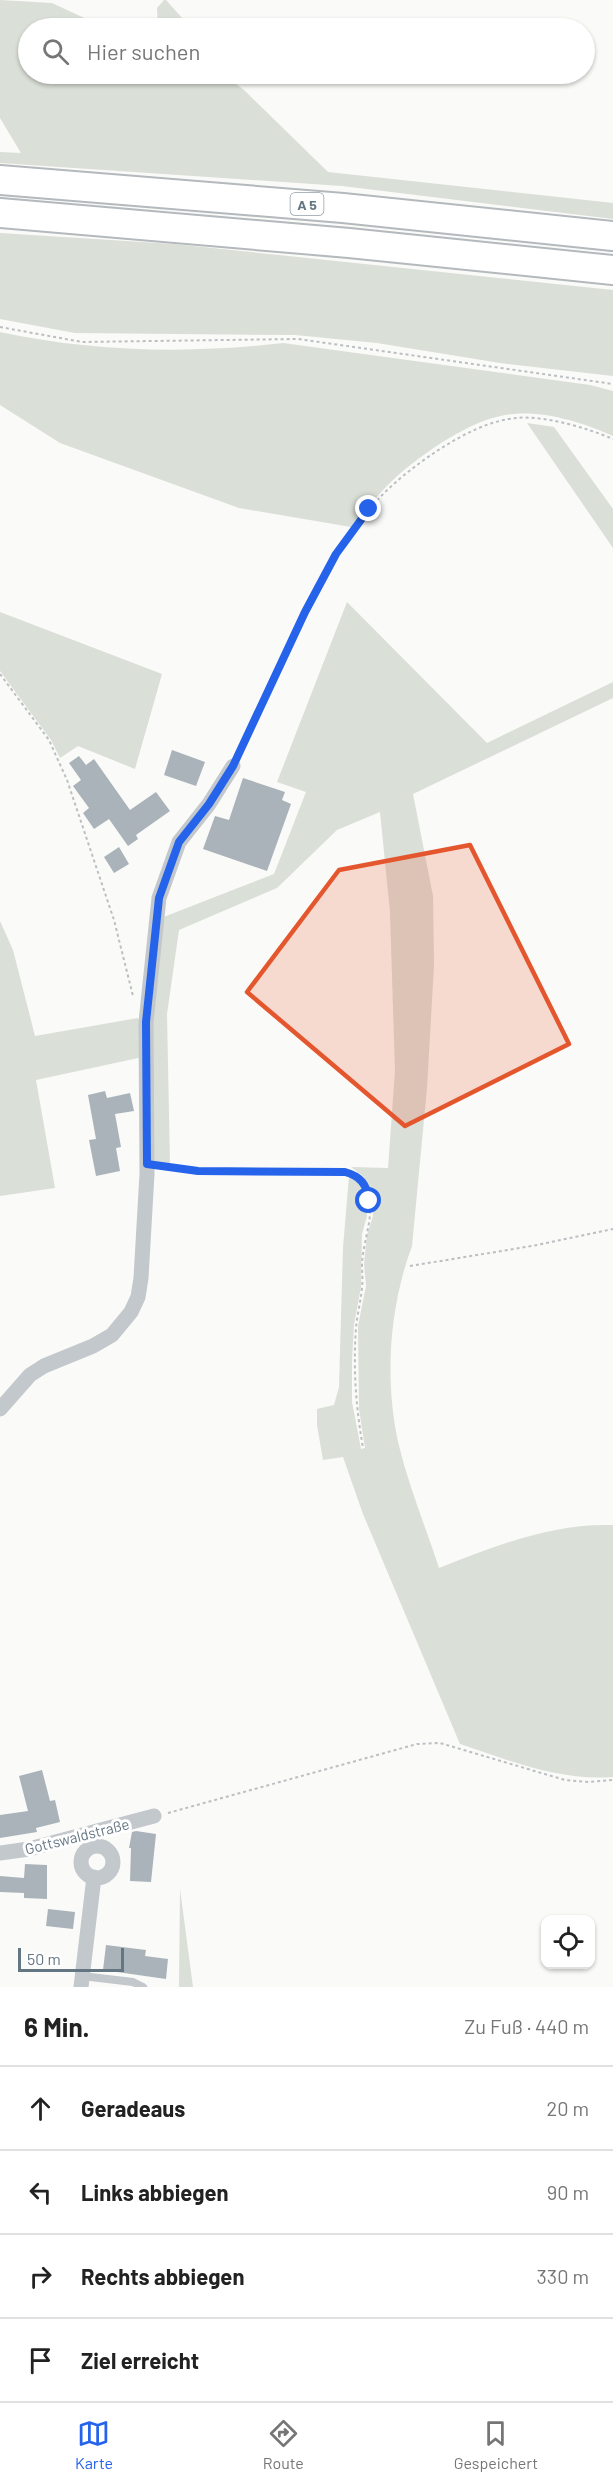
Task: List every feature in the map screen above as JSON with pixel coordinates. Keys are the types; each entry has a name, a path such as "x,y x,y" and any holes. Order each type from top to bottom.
{"highway":[{"name":"A 5","path":"0,180 343,208 613,236"},
{"path":"0,213 349,243 613,270"}],"street":[{"path":"0,1409 30,1375 44,1366 93,1346 112,1335 131,1312 138,1297 147,1164 146,1022 159,898 179,842 209,804 233,766"},
{"name":"Gottswaldstraße","path":"0,1852 29,1849 154,1816"},
{"path":"81,1982 94,1877"}],"lane":[{"path":"81,1982 133,1982 143,1987"}],"path":[{"path":"0,327 82,342 297,339 613,384"},
{"path":"233,766 305,612 336,554 369,509 396,482 459,437 490,423 518,418 552,421 613,440"},
{"path":"0,674 49,740 67,780 114,920 133,996 146,1022"},
{"path":"147,1164 198,1171 345,1172 357,1175 362,1180 369,1194 369,1214 362,1263 363,1286 356,1326 355,1369 356,1407 363,1448"},
{"path":"410,1266 532,1246 613,1229"},
{"path":"154,1816 417,1744 440,1743 565,1780 588,1782 613,1780"}],"highlighted area":[{"path":"470,845 569,1044 405,1126 247,992 339,870"}],"shaded area":[{"path":"0,0 52,3 84,18 18,18 18,84 236,84 328,172 613,203 613,219 342,186 0,163 0,152 21,153 0,118"},
{"path":"166,0 182,18 158,18 157,8"},
{"path":"0,233 174,244 613,290 613,376 500,363 377,343 295,335 75,333 0,319"},
{"path":"0,332 70,344 141,349 212,349 283,343 590,385 613,391 613,436 552,416 514,414 499,416 483,421 450,438 420,458 388,485 351,527 239,508 60,443 0,405"},
{"path":"527,423 554,427 613,509 613,548"},
{"path":"347,602 487,743 613,682 613,698 413,794 433,896 434,965 427,1088 412,1246 398,1294 390,1371 394,1421 399,1446 439,1568 503,1544 546,1532 590,1525 613,1525 613,1777 554,1773 460,1744 363,1514 343,1457 323,1460 317,1425 317,1409 334,1405 339,1387 343,1248 349,1176 359,1181 367,1200 367,1216 362,1234 361,1287 354,1325 352,1360 352,1402 361,1449 365,1448 359,1409 358,1326 366,1286 364,1264 367,1235 373,1216 372,1200 364,1177 351,1167 388,1168 395,1071 390,912 380,812 337,830 277,888 179,930 167,1014 170,1165 150,1161 150,1041 161,918 274,874 306,792 277,782"},
{"path":"0,612 162,674 135,769 78,746 60,758 51,740 0,671"},
{"path":"0,921 13,950 35,1036 138,1018 143,1028 143,1057 36,1080 55,1188 0,1196"},
{"path":"180,1889 193,1987 179,1987"}],"building":[{"path":"172,750 205,762 196,786 164,775"},
{"path":"79,756 86,765 94,759 130,810 156,792 170,811 136,835 138,839 128,846 109,819 94,829 83,813 89,808 73,786 81,780 69,763"},
{"path":"243,778 285,792 282,800 291,804 267,871 203,849 215,816 229,820"},
{"path":"119,847 129,864 114,873 104,857"},
{"path":"105,1091 107,1098 130,1093 134,1111 115,1114 121,1147 116,1148 120,1171 96,1176 89,1140 96,1139 88,1095"},
{"path":"42,1770 50,1801 55,1800 60,1822 36,1828 37,1832 0,1838 0,1815 28,1811 19,1776"},
{"path":"132,1832 156,1834 151,1882 130,1881 131,1848 129,1848"},
{"path":"25,1864 47,1865 47,1899 24,1898 24,1893 0,1892 0,1876 24,1878"},
{"path":"48,1909 75,1912 73,1929 46,1926"},
{"path":"106,1945 146,1950 145,1956 168,1959 166,1979 103,1970"}],"route":[{"path":"369,509 336,554 305,612 233,766 209,804 179,842 159,898 146,1022 147,1164 198,1171 345,1172 357,1175 362,1180 369,1194 369,1201"}]}
